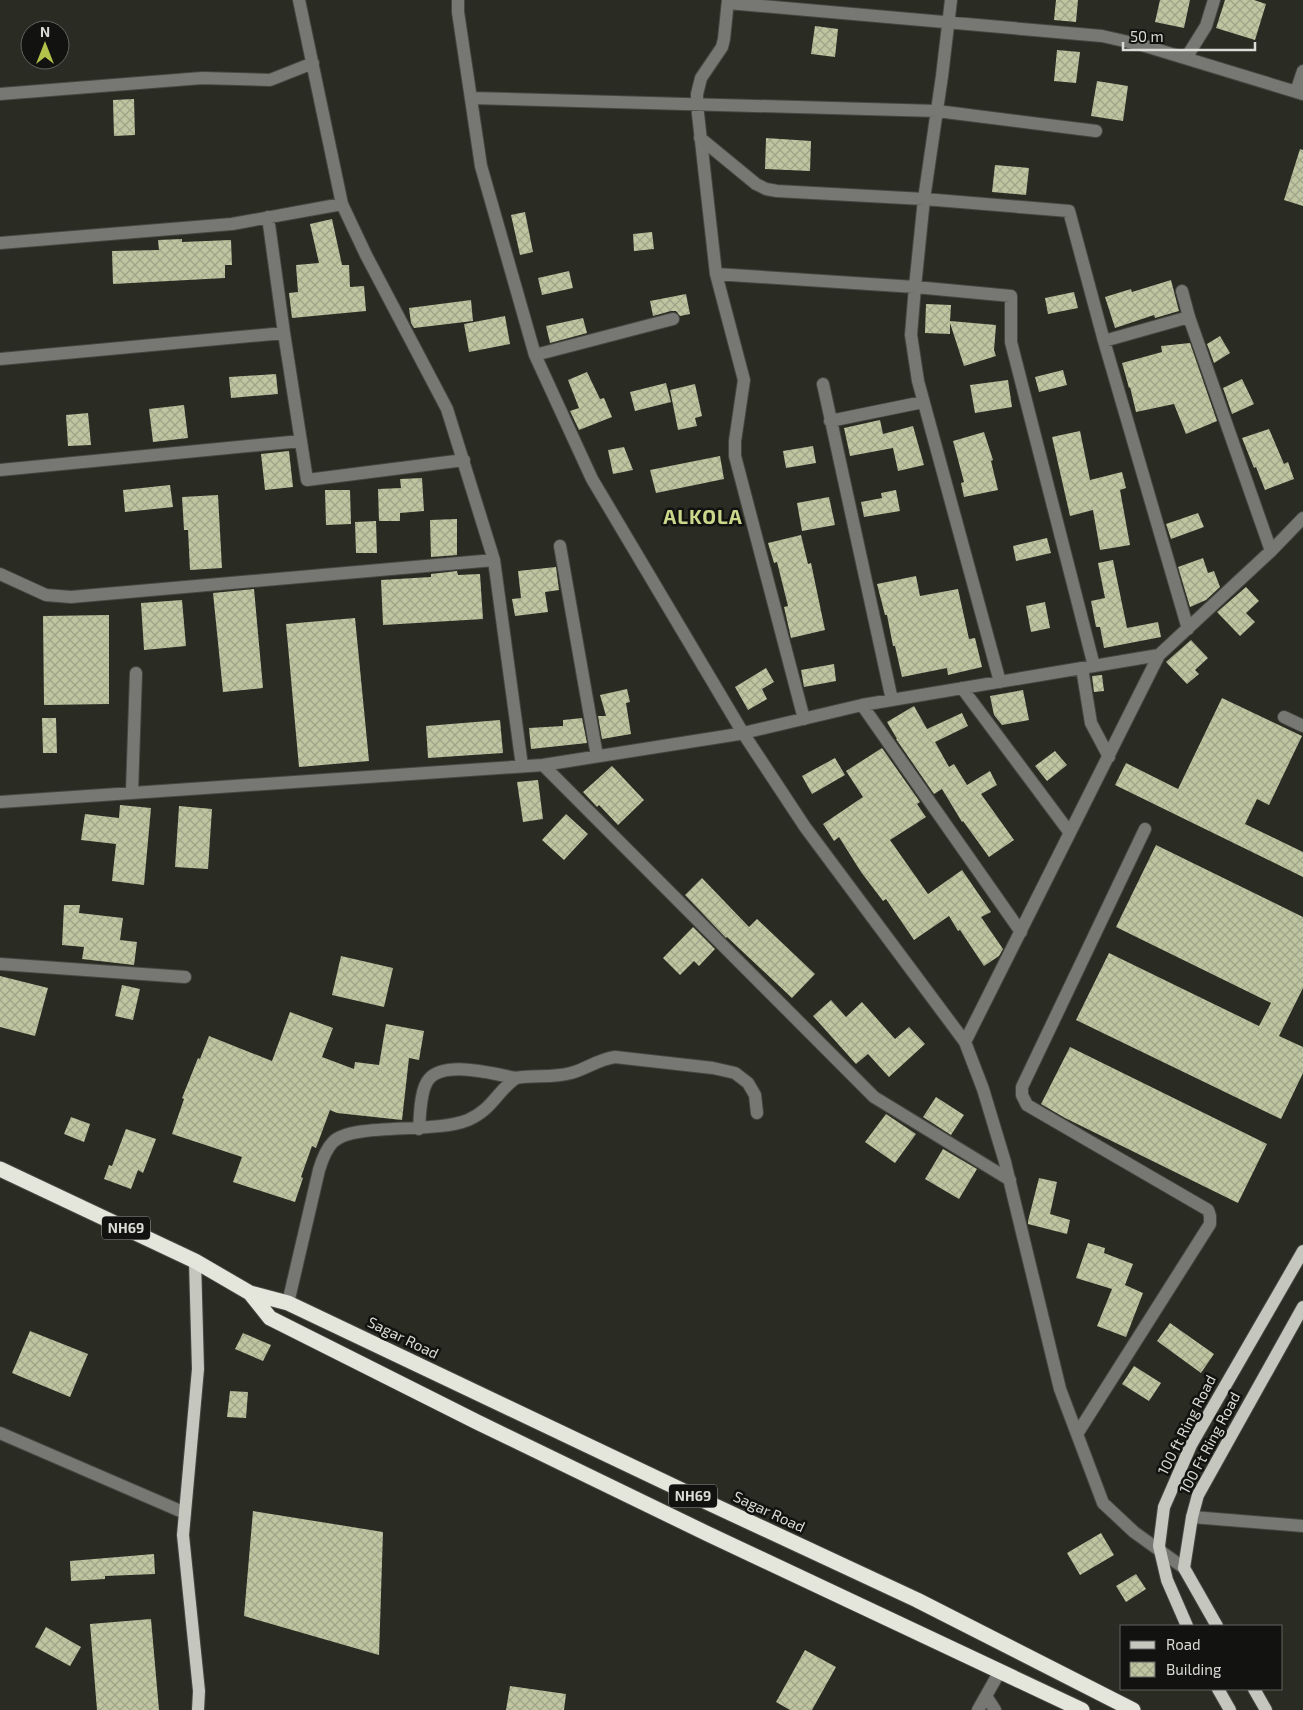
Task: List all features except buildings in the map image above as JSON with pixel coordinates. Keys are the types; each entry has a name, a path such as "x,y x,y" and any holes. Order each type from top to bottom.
{"highway":[{"name":"Sagar Road","path":"0,1169 195,1260 250,1293 288,1303 917,1600 1132,1710"},
{"name":"Sagar Road","path":"250,1293 270,1318 477,1422 708,1534 1082,1710"}],"main road":[{"name":"100 ft Ring Road","path":"1188,1625 1167,1580 1160,1550 1164,1507 1191,1445 1303,1251"},
{"path":"195,1260 198,1369 183,1535 199,1690 198,1710"},
{"name":"100 Ft Ring Road","path":"1184,1568 1192,1517 1198,1496 1303,1307"},
{"path":"1184,1568 1217,1625"},
{"path":"1219,1690 1230,1710"},
{"path":"1255,1690 1266,1710"}],"street":[{"path":"299,0 342,204 366,255 447,409 494,560 522,766"},
{"path":"458,0 458,12 481,166 535,355 592,479 743,733 806,827 965,1042 983,1089 1010,1180 1060,1389 1103,1503 1134,1532 1184,1568"},
{"path":"951,0 924,199 911,335 918,381 1000,682"},
{"path":"1186,58 1206,26 1214,0"},
{"path":"804,719 735,456 735,441 744,380 716,274 700,138 697,94 701,78 722,47 728,2 948,24 1102,36 1186,58 1300,92 1303,71"},
{"path":"0,94 202,78 270,80 313,63"},
{"path":"471,98 937,111 1096,131"},
{"path":"700,138 756,184 766,189 924,199 1069,212 1104,341 1188,629"},
{"path":"0,243 232,224 342,204"},
{"path":"268,217 307,480 464,460"},
{"path":"716,274 915,287 1010,296 1011,342 1088,667 1091,723 1108,757"},
{"path":"1182,291 1189,317 1271,551"},
{"path":"1104,341 1189,317"},
{"path":"535,355 673,318"},
{"path":"0,360 284,333"},
{"path":"823,384 892,700"},
{"path":"830,421 924,402"},
{"path":"0,470 301,441"},
{"path":"965,1042 1160,655 1271,551 1303,518"},
{"path":"560,546 597,756"},
{"path":"0,574 46,595 71,597 494,560"},
{"path":"0,802 543,765 743,733 862,705 1160,655"},
{"path":"132,792 136,673"},
{"path":"962,688 1070,833"},
{"path":"862,705 1021,932"},
{"path":"1284,717 1303,726"},
{"path":"543,765 874,1097 1010,1180"},
{"path":"1077,1434 1210,1224 1208,1210 1027,1105 1022,1095 1022,1087 1146,828"},
{"path":"0,964 185,977"},
{"path":"419,1129 425,1088 429,1079 436,1074 448,1070 467,1070 516,1078 562,1075 573,1073 605,1058 615,1057 713,1068 735,1074 748,1083 755,1095 757,1113"},
{"path":"288,1303 319,1170 324,1156 332,1143 344,1135 359,1132 453,1125 477,1116 486,1110 516,1078"},
{"path":"0,1433 185,1513"},
{"path":"1192,1517 1303,1526"},
{"path":"978,1710 1000,1671"},
{"path":"986,1696 996,1710"}],"district":[{"name":"ALKOLA","path":"703,517"}]}
